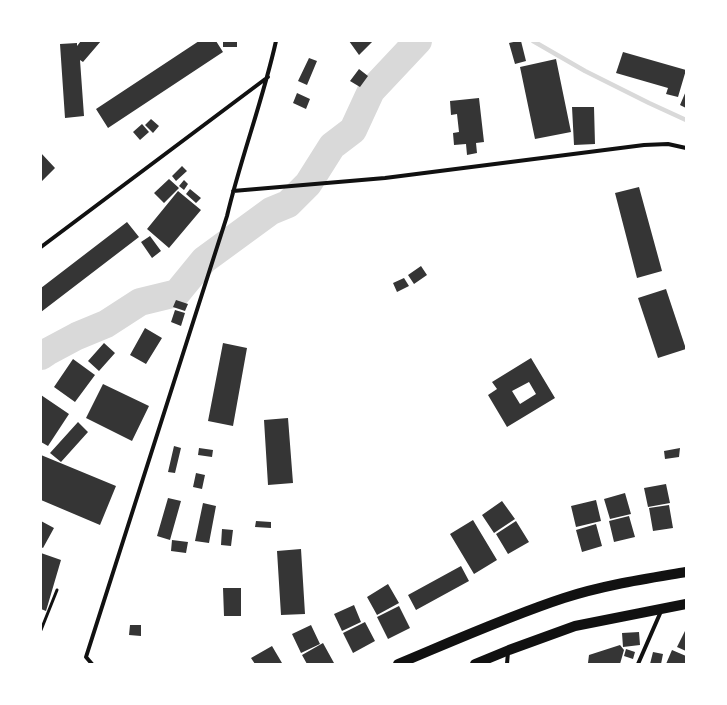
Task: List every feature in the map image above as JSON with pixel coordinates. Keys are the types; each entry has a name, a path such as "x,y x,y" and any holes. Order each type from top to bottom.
{"main road":[{"path":"398,664 482,629 565,598 621,583 686,572"},
{"path":"475,664 575,626 686,604"}],"street":[{"path":"92,664 86,657 227,216 232,191 268,76 276,41"},
{"path":"41,247 268,76"},
{"path":"232,191 385,178 644,145 668,144 686,148"},
{"path":"638,664 662,608"},
{"path":"507,664 509,650"}],"lane":[{"path":"41,630 57,590"}],"building":[{"path":"81,41 101,41 83,62 80,60 84,116 65,118 60,44 77,43 77,46"},
{"path":"199,41 216,41 223,52 108,128 96,109"},
{"path":"223,41 237,41 237,47 223,47"},
{"path":"349,41 373,41 359,55"},
{"path":"521,41 526,61 515,64 509,43"},
{"path":"623,52 686,70 678,97 666,94 668,88 616,73"},
{"path":"309,58 317,61 307,85 298,81"},
{"path":"556,59 571,132 535,139 520,67"},
{"path":"359,69 368,76 360,87 350,81"},
{"path":"686,91 686,108 680,105"},
{"path":"297,93 310,99 306,109 293,103"},
{"path":"479,98 484,142 476,143 477,153 467,155 466,144 454,145 453,133 459,132 457,114 451,115 450,101"},
{"path":"572,107 594,107 595,144 574,145"},
{"path":"151,119 159,126 153,133 145,125"},
{"path":"142,124 149,132 140,140 133,132"},
{"path":"41,153 55,168 41,182"},
{"path":"182,166 187,171 176,181 172,176"},
{"path":"169,179 179,188 164,203 154,193"},
{"path":"184,180 188,184 184,190 179,186"},
{"path":"639,187 662,271 637,278 615,193"},
{"path":"190,189 201,198 196,203 186,194"},
{"path":"178,191 201,210 169,248 147,229"},
{"path":"127,222 139,237 41,312 41,288"},
{"path":"150,236 161,251 152,258 141,242"},
{"path":"421,266 427,275 414,284 408,275"},
{"path":"404,278 409,286 397,292 393,283"},
{"path":"666,289 686,349 658,358 638,298"},
{"path":"176,300 188,304 185,311 173,307"},
{"path":"175,310 185,313 181,326 171,322"},
{"path":"145,328 162,338 146,364 130,355"},
{"path":"104,343 115,353 99,371 88,361"},
{"path":"223,343 247,348 233,426 208,421"},
{"path":"531,358 555,398 507,427 488,395 497,389 492,382","holes":["529,382 536,394 520,404 512,391"]},
{"path":"73,359 95,375 75,402 54,387"},
{"path":"103,384 149,406 132,441 86,418"},
{"path":"41,395 69,414 48,446 41,442"},
{"path":"288,418 293,483 268,485 264,420"},
{"path":"78,422 88,432 61,462 50,453"},
{"path":"174,446 181,448 175,473 168,472"},
{"path":"199,448 213,450 212,457 198,455"},
{"path":"680,448 679,457 665,459 664,451"},
{"path":"41,455 116,486 100,525 41,500"},
{"path":"196,473 205,475 202,489 193,487"},
{"path":"666,484 670,503 648,507 644,488"},
{"path":"625,493 631,514 610,519 604,499"},
{"path":"168,498 181,501 170,540 157,536"},
{"path":"596,500 601,521 576,527 571,506"},
{"path":"502,501 515,519 494,533 482,515"},
{"path":"203,503 216,506 209,543 195,541"},
{"path":"669,505 673,528 653,531 649,508"},
{"path":"629,516 635,537 614,542 609,521"},
{"path":"473,520 497,560 474,574 450,534"},
{"path":"41,521 54,528 43,548 41,547"},
{"path":"256,521 271,522 271,528 255,527"},
{"path":"516,521 529,542 508,554 496,534"},
{"path":"596,524 602,546 582,552 576,530"},
{"path":"222,529 233,530 231,546 221,545"},
{"path":"172,540 188,542 186,553 171,551"},
{"path":"301,549 305,614 281,615 277,551"},
{"path":"41,553 61,560 46,611 41,609"},
{"path":"461,566 469,581 416,610 408,595"},
{"path":"388,584 399,603 377,615 367,597"},
{"path":"223,588 241,588 241,616 224,616"},
{"path":"354,605 361,622 342,631 334,614"},
{"path":"399,606 410,628 388,639 377,617"},
{"path":"365,622 375,641 353,653 343,633"},
{"path":"130,625 141,625 141,636 129,635"},
{"path":"311,625 320,644 301,653 292,634"},
{"path":"686,629 686,651 677,647"},
{"path":"639,632 640,645 623,647 622,633"},
{"path":"323,643 334,663 307,664 302,655"},
{"path":"620,645 624,650 620,664 588,663 589,655"},
{"path":"272,646 282,663 255,664 251,658"},
{"path":"626,649 635,652 633,659 624,656"},
{"path":"672,650 686,656 686,664 666,664"},
{"path":"653,652 663,654 661,664 650,664"}],"waterway":[{"path":"41,356 77,336 106,324 140,302 177,293 204,260 271,211 288,204 308,184 332,146 353,130 371,91 418,41"},
{"path":"533,41 585,71 686,120"}]}
